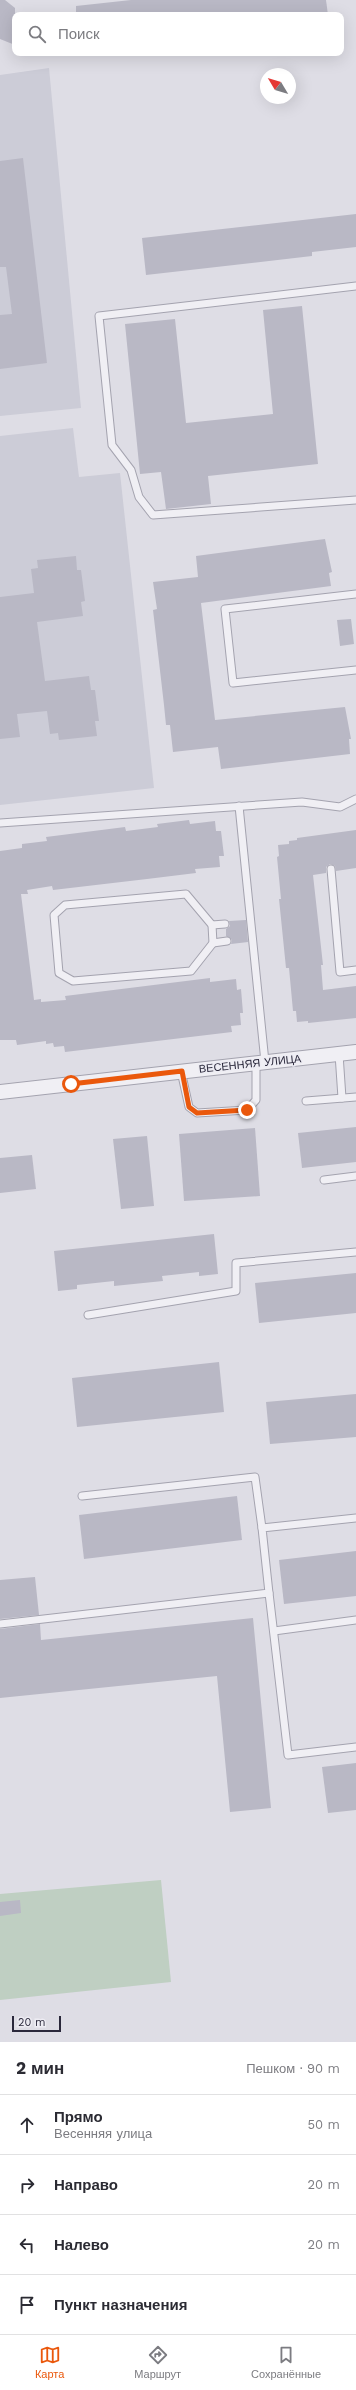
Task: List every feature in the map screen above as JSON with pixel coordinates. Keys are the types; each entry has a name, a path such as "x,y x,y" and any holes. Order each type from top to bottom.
{"street":[{"name":"ВЕСЕННЯЯ УЛИЦА","path":"0,1092 356,1052"}],"lane":[{"path":"356,286 99,316 112,445 131,470 139,497 153,515 356,500"},
{"path":"356,594 225,609 233,683 356,670"},
{"path":"0,823 302,802 340,807 356,799"},
{"path":"182,1071 189,1107 197,1113 247,1110 256,1100 260,1063 251,938 239,806"},
{"path":"331,869 340,972 356,970"},
{"path":"186,894 212,925 213,942 191,971 73,981 59,973 54,915 65,905 186,894"},
{"path":"212,925 226,924"},
{"path":"213,942 227,941"},
{"path":"339,1054 342,1098"},
{"path":"306,1102 356,1096"},
{"path":"324,1180 356,1176"},
{"path":"88,1315 236,1291 236,1263 356,1252"},
{"path":"82,1496 255,1477 288,1755 356,1747"},
{"path":"262,1528 356,1518"},
{"path":"0,1624 269,1593"},
{"path":"274,1631 356,1620"}],"shaded area":[{"path":"49,68 81,408 0,416 0,75"},
{"path":"73,428 79,477 120,473 154,788 0,805 0,436"}],"green space":[{"path":"161,1880 171,1982 0,2000 0,1894"}],"building":[{"path":"0,0 5,0 15,8 15,12 12,12 12,44 0,39"},
{"path":"131,0 326,0 328,12 76,12 76,6"},
{"path":"23,158 47,363 0,369 0,315 12,314 6,267 0,267 0,161"},
{"path":"356,214 356,247 312,252 312,256 146,275 142,238"},
{"path":"302,306 318,464 208,476 211,504 166,509 161,472 140,474 125,324 175,319 186,423 273,414 263,310"},
{"path":"325,539 332,572 329,573 331,586 201,603 215,720 345,707 351,739 349,739 350,754 221,769 218,747 173,752 170,725 166,725 153,610 157,609 153,582 198,577 196,556"},
{"path":"76,556 77,570 81,570 85,601 81,602 83,616 37,622 45,681 89,676 91,690 95,690 99,721 95,721 97,736 59,740 58,733 50,734 47,711 17,714 20,737 0,739 0,597 34,593 31,569 38,568 37,560"},
{"path":"351,619 354,644 340,646 337,620"},
{"path":"189,820 190,824 215,821 216,831 221,831 224,856 219,856 220,867 195,869 196,873 53,890 52,886 27,890 28,894 21,894 34,1000 41,999 41,1002 66,1000 65,996 210,978 210,982 236,979 237,990 241,989 243,1013 240,1013 241,1025 231,1026 232,1032 65,1052 64,1046 54,1047 53,1043 46,1044 46,1041 17,1045 16,1040 0,1040 0,851 22,848 22,844 47,841 46,837 125,827 126,831 158,827 157,824"},
{"path":"356,830 356,868 336,871 335,866 330,864 326,867 326,873 313,875 323,965 321,965 323,990 356,986 356,1018 308,1023 308,1021 297,1022 296,1011 293,1011 289,968 286,968 279,899 281,899 277,857 279,856 278,845 289,844 289,841 297,840 297,838"},
{"path":"246,920 248,942 231,944 232,940 226,936 226,929 230,926 229,921"},
{"path":"356,1127 356,1162 302,1168 298,1133"},
{"path":"255,1128 260,1196 184,1201 179,1134"},
{"path":"147,1136 154,1206 121,1209 113,1139"},
{"path":"32,1155 36,1189 0,1193 0,1158"},
{"path":"214,1234 218,1274 199,1276 199,1272 162,1276 163,1281 114,1286 114,1281 77,1285 77,1289 58,1291 54,1251"},
{"path":"356,1273 356,1313 259,1323 255,1283"},
{"path":"219,1362 224,1412 77,1427 72,1378"},
{"path":"356,1394 356,1437 270,1444 266,1402"},
{"path":"237,1496 242,1540 84,1559 79,1515"},
{"path":"356,1551 356,1596 284,1604 279,1560"},
{"path":"35,1577 39,1615 0,1619 0,1580"},
{"path":"253,1618 271,1808 230,1812 217,1676 0,1698 0,1629 40,1624 41,1640"},
{"path":"356,1763 356,1810 328,1813 322,1767"},
{"path":"20,1900 21,1913 0,1916 0,1902"}],"route":[{"path":"71,1084 182,1071 189,1107 197,1113 247,1110"}]}
